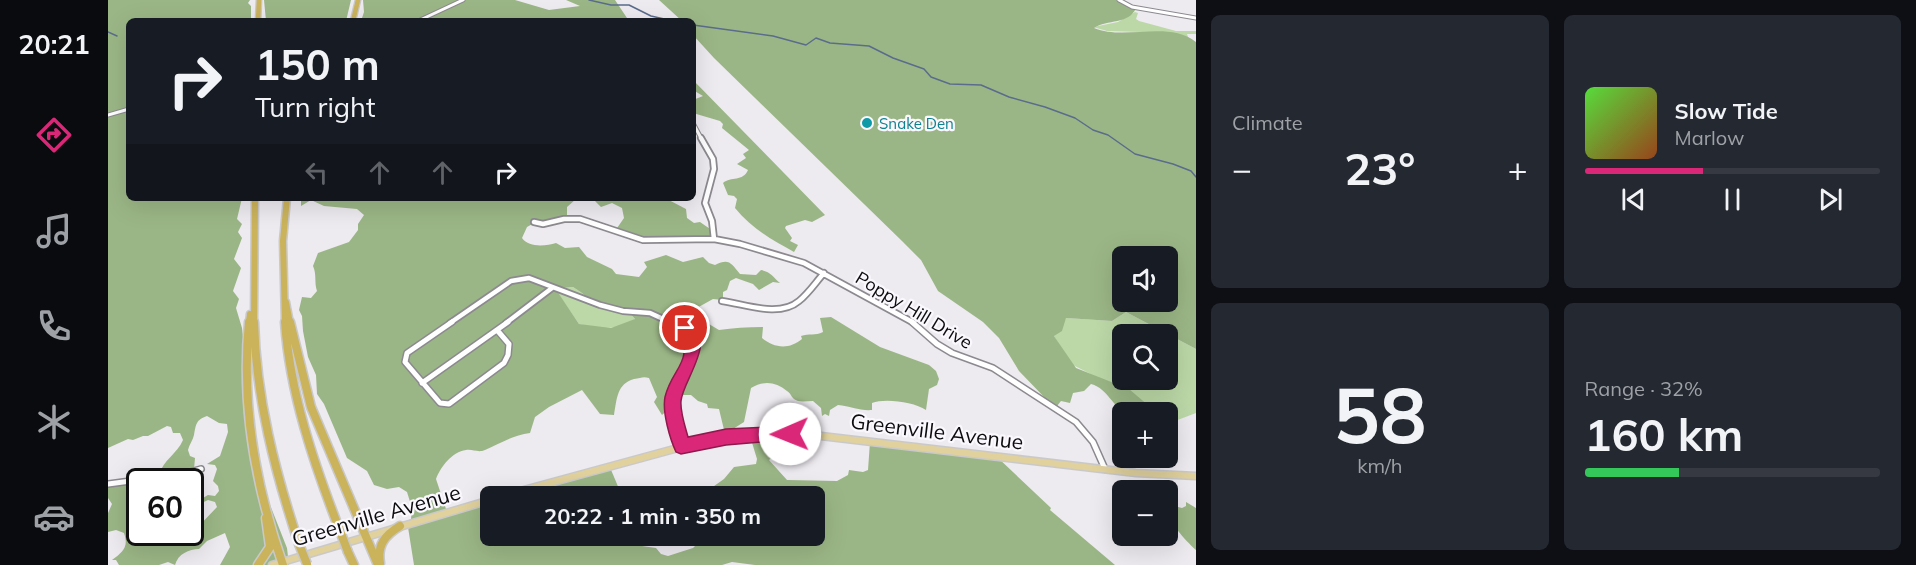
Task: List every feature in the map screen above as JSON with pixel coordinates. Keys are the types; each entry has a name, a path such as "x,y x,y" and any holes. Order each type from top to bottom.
{"highway":[{"path":"258,0 258,18"},
{"path":"354,18 358,0"},
{"path":"255,201 253,303 256,355 265,419 278,475 307,565"},
{"path":"287,201 283,232 284,325 298,406 312,455 354,565"},
{"path":"282,281 297,357 309,401 364,536 379,565"},
{"path":"253,303 248,327 248,412 254,455 279,564"},
{"path":"258,565 270,547 266,509"},
{"path":"379,565 380,545 387,535 400,526"}],"main road":[{"name":"Greenville Avenue","path":"538,486 681,446 726,437 790,434 1105,469 1196,476"},
{"name":"Greenville Avenue","path":"279,564 364,536 480,503"}],"street":[{"path":"426,18 463,0"},
{"path":"1119,0 1139,9 1196,18"},
{"path":"108,115 126,110"},
{"path":"696,128 714,163 705,203 712,221 714,239"},
{"path":"696,138 701,137"},
{"name":"Poppy Hill Drive","path":"534,222 543,224 564,219 580,219 639,240 714,239 740,244 804,263 909,319 945,349 999,372 1058,408 1083,429 1098,452 1105,469"},
{"path":"723,301 770,308 788,308 798,303 824,273"},
{"path":"497,330 509,344 504,363 454,402 440,403 406,365 407,353 511,281 529,279 623,311 650,313 673,321 690,334 692,345 690,361 672,403 681,446"},
{"path":"422,383 552,288"},
{"path":"108,484 126,482"}],"green space":[{"path":"108,0 250,0 248,3 251,6 251,18 126,18 126,201 241,201 237,219 242,224 238,232 242,238 234,259 241,268 233,291 239,299 236,308 242,328 256,445 260,456 259,477 287,548 289,565 220,565 230,547 225,533 204,544 204,521 217,507 215,502 208,500 204,502 204,497 208,495 215,496 219,491 213,481 217,469 215,465 207,464 220,456 228,432 227,424 219,423 207,416 196,425 188,450 190,456 195,458 194,468 162,468 183,440 180,433 173,433 171,427 167,426 148,436 128,439 108,448"},
{"path":"264,0 351,0 347,18 266,18"},
{"path":"363,0 515,0 549,10 580,6 566,0 615,0 627,18 362,18"},
{"path":"659,0 1119,0 1136,8 1133,13 1123,19 1094,28 1119,33 1173,32 1196,42 1196,349 1178,339 1178,324 1149,324 1126,312 1112,321 1066,318 1062,331 1054,336 1076,368 1112,382 1112,390 1130,390 1144,402 1113,402 1102,390 1091,384 1084,391 1073,393 1070,403 1061,401 1057,406 1046,399 1019,371 999,338 983,322 938,291 921,260 714,58 696,38 696,18 679,18"},
{"path":"1135,12 1138,13 1136,19 1139,21 1176,31 1196,31 1196,34 1187,34 1188,37 1174,33 1107,31 1093,27 1118,22"},
{"path":"696,83 825,215 812,222 805,220 786,226 792,238 790,241 798,245 794,252 755,228 735,208 737,199 728,195 723,183 746,174 748,170 737,164 746,158 743,154 749,150 722,128 723,124 720,121 696,114 696,99 703,96 696,92"},
{"path":"313,201 574,201 567,207 567,218 541,224 536,222 527,227 522,238 533,245 556,243 565,248 579,247 587,257 612,269 616,274 639,277 647,267 644,262 666,255 683,262 703,257 715,265 727,262 732,264 740,274 756,275 761,270 764,271 780,283 773,282 759,290 753,284 736,278 730,281 727,290 723,292 723,300 713,299 695,309 690,307 678,308 678,310 681,313 692,314 719,330 763,327 762,338 777,346 792,345 802,339 801,336 823,332 820,318 831,317 880,347 929,365 936,371 939,379 937,385 929,389 926,410 907,403 884,401 872,403 872,410 838,405 830,410 829,416 825,414 822,416 821,408 813,401 798,401 779,386 770,383 761,384 751,388 744,422 725,434 719,409 708,408 707,404 691,395 677,395 670,408 662,415 654,402 657,397 649,378 634,379 624,384 619,392 614,415 600,414 582,390 535,417 530,433 513,437 482,451 461,451 448,460 441,469 436,479 446,509 480,500 480,546 642,546 656,548 661,554 668,556 695,546 825,546 825,486 714,486 734,467 756,464 757,459 750,436 769,434 769,452 772,457 769,460 787,480 837,481 848,475 849,470 863,472 868,470 870,442 997,457 1051,508 1050,510 1115,565 755,565 732,562 722,565 414,565 407,521 411,519 412,508 407,492 399,487 387,489 374,485 367,471 347,458 324,404 317,394 316,375 308,357 302,316 299,310 302,297 311,298 317,291 313,266 318,253 349,242 358,230 358,224 364,215 357,209 324,206","holes":["573,287 598,308 629,312 635,319 611,328 579,324 557,291"]},
{"path":"595,201 671,201 686,209 687,218 694,223 700,222 713,231 713,237 651,240 615,231 624,218 622,208 612,203 601,207"},
{"path":"573,287 598,308 629,312 635,319 623,326 608,328 579,324 557,292 562,288"},
{"path":"1126,312 1149,324 1112,324 1112,385 1071,364 1054,336 1066,318 1112,321"},
{"path":"1178,339 1196,349 1196,413 1178,420 1178,402 1143,402 1122,390 1178,390"},
{"path":"607,465 618,486 530,486"},
{"path":"126,480 126,542 124,533 116,530 108,532 108,513 112,504 108,498 108,483"},
{"path":"1186,502 1196,508 1196,550 1178,530 1178,507 1186,506"},
{"path":"126,542 126,546 202,546 184,553 175,565 168,562 159,565 119,565 116,560 112,560 122,552"}],"waterway":[{"path":"589,0 611,5 629,5 660,18"},
{"path":"696,25 773,36 806,45 816,38 830,43 869,46 893,58 924,69 931,77 950,84 981,85 1009,97 1075,118 1093,130 1108,135 1135,154 1173,164 1191,171 1196,177"},
{"path":"108,32 117,36"}],"place":[{"name":"Snake Den","path":"867,123"}],"route":[{"path":"685,328 690,334 692,345 690,361 672,403 681,446 726,437 765,433 790,434"}]}
